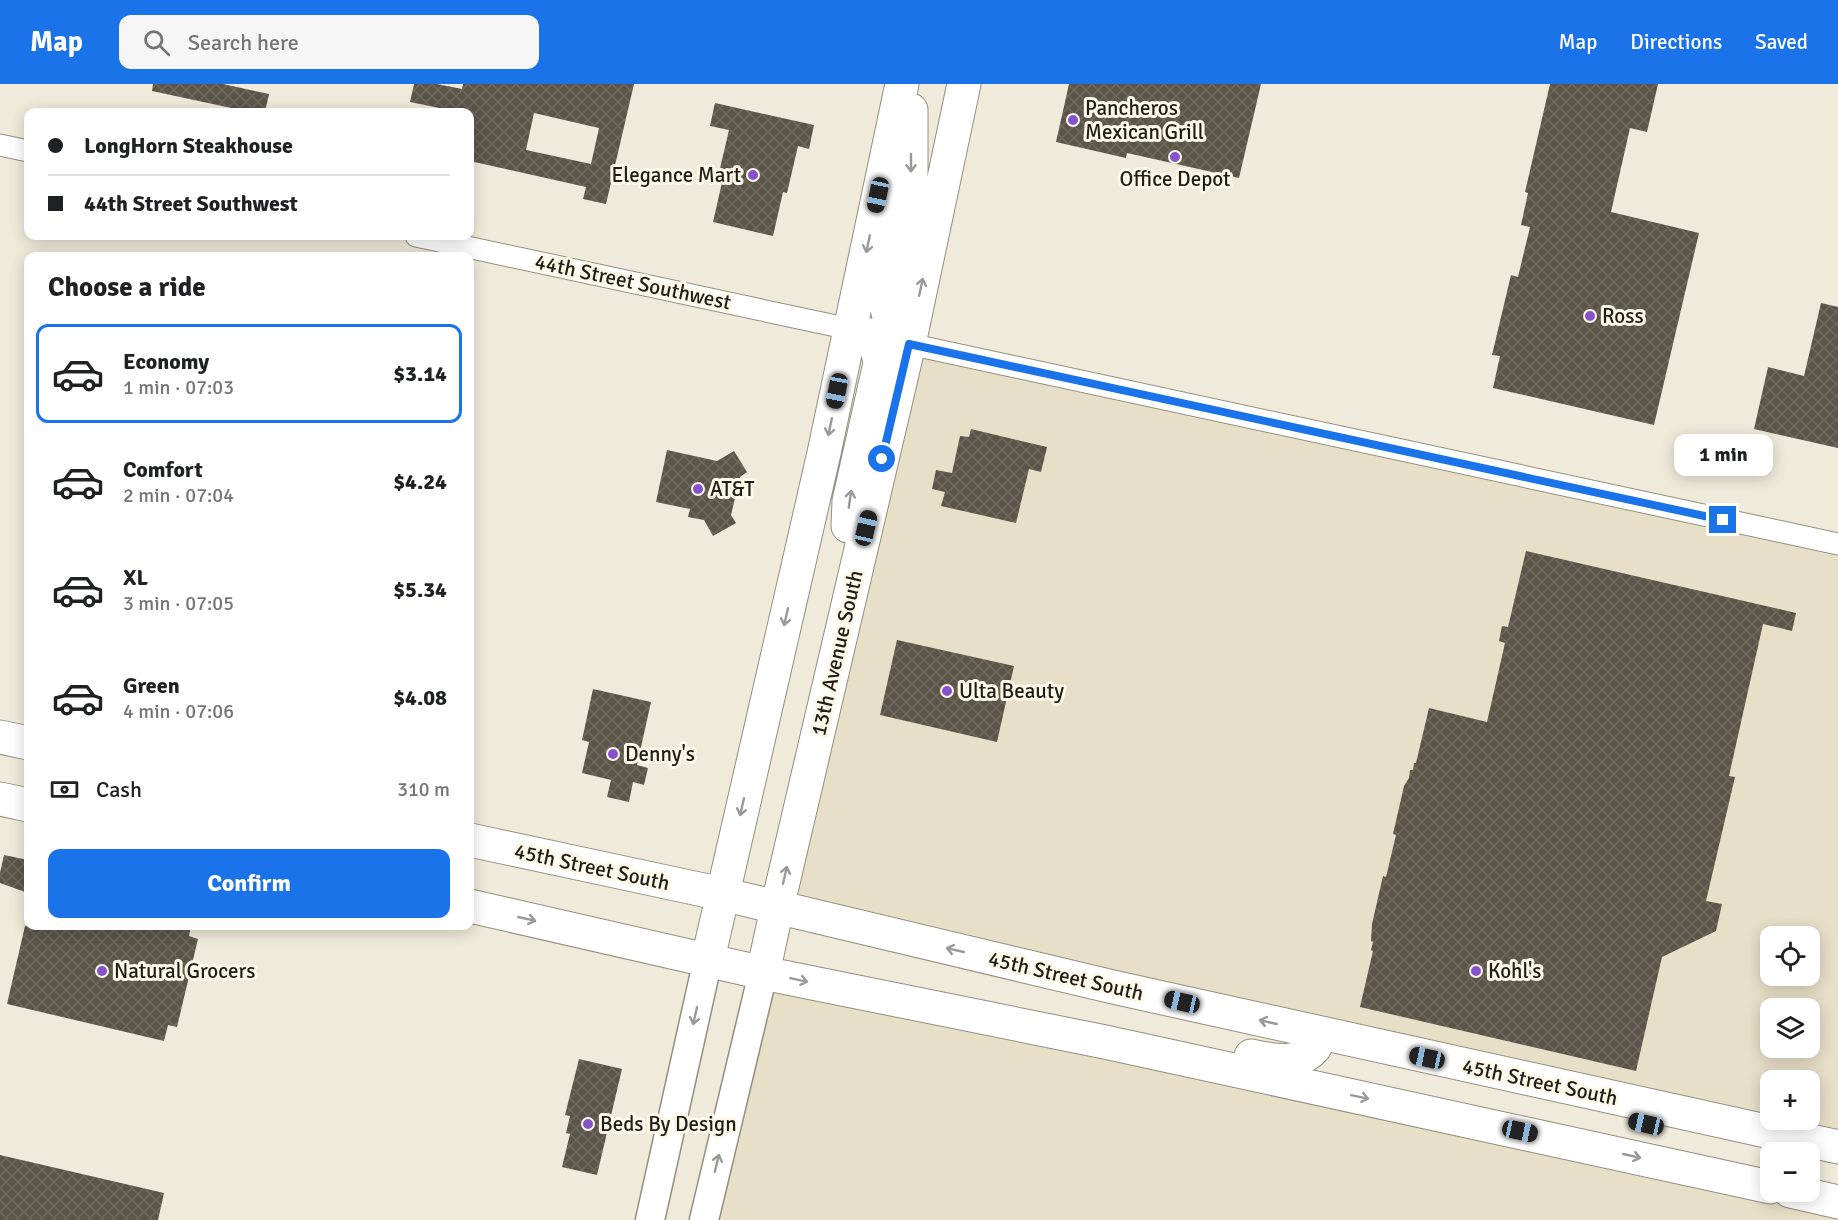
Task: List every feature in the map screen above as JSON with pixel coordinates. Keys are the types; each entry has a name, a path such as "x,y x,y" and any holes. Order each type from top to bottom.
{"main road":[{"path":"650,1220 722,894 824,453 902,84"},
{"path":"909,344 891,327 887,308 889,287 911,190 910,84"},
{"name":"13th Avenue South","path":"704,1220 909,344 964,84"},
{"path":"844,620 849,501 880,363 877,348 871,336 850,329"},
{"path":"0,737 24,742"},
{"path":"0,799 24,804"},
{"name":"45th Street South","path":"474,841 722,894 1319,1033 1838,1148"},
{"path":"474,850 517,851"},
{"path":"474,907 763,973 1311,1086 1760,1185"},
{"path":"1018,1025 1127,1031 1287,1062 1315,1047 1319,1033"},
{"path":"1311,1086 1316,1072 1334,1061 1354,1059 1499,1092 1551,1101 1588,1093"},
{"path":"1589,1146 1593,1130 1605,1119 1623,1119 1691,1135 1725,1135 1749,1129"},
{"path":"1820,1198 1838,1202"}],"street":[{"path":"0,145 24,150"},
{"name":"44th Street Southwest","path":"435,240 850,329"},
{"path":"909,344 1838,544"}],"shaded area":[{"path":"916,356 1838,556 1838,1134 1820,1130 1820,1070 1760,1070 1760,1117 784,902"},
{"path":"768,985 1760,1194 1760,1202 1800,1202 1838,1210 1838,1220 714,1220"}],"building":[{"path":"153,84 223,84 269,94 266,108 231,108 152,91"},
{"path":"414,84 437,84 462,89 463,84 634,84 606,204 583,199 586,187 474,162 474,108 439,108 410,102","holes":["534,113 599,128 591,164 526,150"]},
{"path":"1069,84 1261,84 1239,178 1127,153 1126,158 1056,142"},
{"name":"Ross","path":"1550,84 1658,84 1647,132 1630,128 1611,212 1699,233 1654,425 1493,388 1500,356 1492,355 1511,275 1518,277 1530,227 1521,225 1528,193 1525,192"},
{"path":"715,103 814,125 809,149 798,146 787,193 783,192 773,236 713,222 723,178 718,177 729,130 710,126"},
{"path":"1821,303 1838,307 1838,448 1754,429 1768,367 1804,376"},
{"path":"971,429 1047,447 1041,472 1029,469 1016,523 941,506 945,492 932,489 936,470 952,473 960,436 969,437"},
{"name":"AT&T","path":"667,450 717,461 734,451 747,472 740,477 731,515 736,523 713,536 704,520 688,517 690,509 656,502"},
{"path":"1526,551 1796,613 1792,631 1763,624 1729,776 1735,777 1706,901 1722,904 1716,931 1662,957 1636,1071 1360,1007 1373,951 1371,950 1372,924 1383,876 1386,877 1396,835 1393,834 1404,786 1409,778 1410,770 1413,770 1414,763 1416,763 1429,708 1487,722 1505,643 1499,641 1502,626 1508,627"},
{"name":"Ulta Beauty","path":"897,640 1014,666 997,742 880,715"},
{"name":"Denny's","path":"593,689 651,702 637,765 648,768 644,785 633,782 629,802 607,797 611,780 582,773 589,742 582,740"},
{"path":"4,855 24,859 24,892 0,883"},
{"name":"Natural Grocers","path":"24,930 190,930 189,936 198,939 177,1027 168,1025 164,1041 7,1004"},
{"name":"Beds By Design","path":"579,1059 622,1069 597,1175 562,1167 570,1134 566,1133 570,1116 565,1115"},
{"path":"0,1155 164,1193 158,1220 0,1220"}],"place":[{"name":"Pancheros Mexican Grill","path":"1073,120"},
{"name":"Office Depot","path":"1175,157"},
{"name":"Elegance Mart","path":"753,175"},
{"name":"Ross","path":"1590,316"},
{"name":"AT&T","path":"698,489"},
{"name":"Ulta Beauty","path":"947,691"},
{"name":"Denny's","path":"613,754"},
{"name":"Natural Grocers","path":"102,971"},
{"name":"Kohl's","path":"1476,971"},
{"name":"Beds By Design","path":"588,1124"}],"route":[{"path":"882,459 909,344 1723,520"}]}
